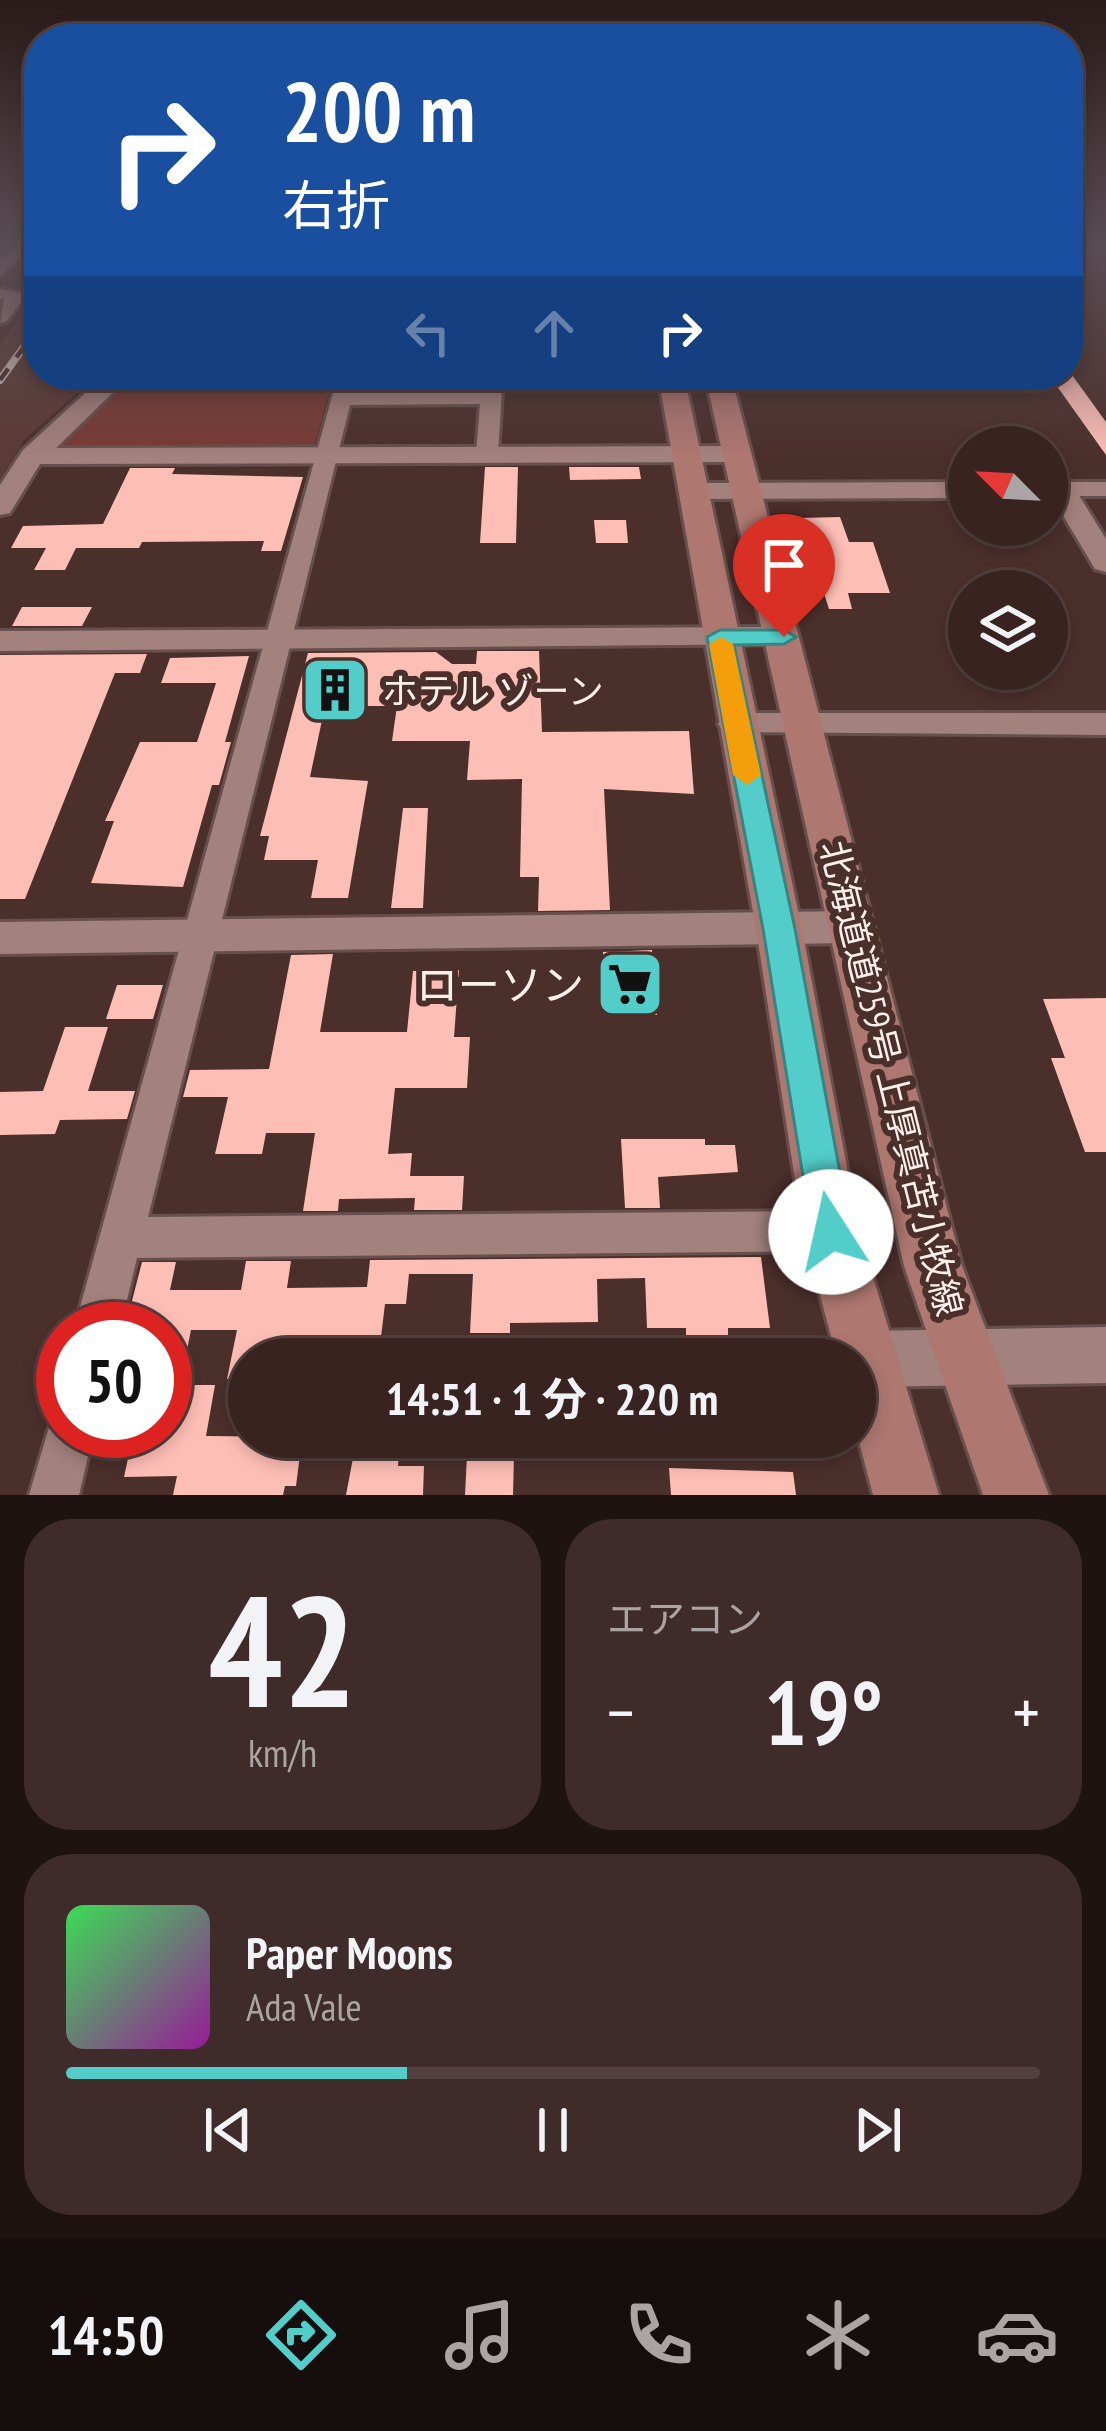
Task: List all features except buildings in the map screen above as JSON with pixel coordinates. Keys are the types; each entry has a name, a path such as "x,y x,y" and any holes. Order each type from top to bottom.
{"main road":[{"name":"北海道道259号 上厚真苫小牧線","path":"673,390 779,929 831,1232 860,1338"},
{"name":"北海道道259号 上厚真苫小牧線","path":"722,390 933,1266 1016,1495"},
{"name":"北海道道259号 上厚真苫小牧線","path":"876,1393 906,1495"}],"street":[{"path":"0,507 32,456 103,390"},
{"path":"104,1302 344,390"},
{"path":"488,454 492,390"},
{"path":"32,456 686,454 742,472 948,488"},
{"path":"693,491 742,472"},
{"path":"1068,489 1106,489"},
{"path":"1068,509 1106,563"},
{"path":"0,641 784,637"},
{"path":"736,724 1106,724"},
{"path":"0,938 852,928"},
{"path":"121,1238 831,1232"},
{"path":"876,1359 1106,1355"},
{"path":"54,1495 63,1458"}],"shaded area":[{"path":"24,317 24,390 80,390 25,439 0,479 0,344"},
{"path":"112,390 330,390 315,444 309,449 58,449 58,442"},
{"path":"350,390 484,390 483,395 349,395"}],"railway":[{"path":"0,380 24,347"}],"slow traffic":[{"path":"721,644 747,775"}],"place":[{"name":"ホテル ゾーン","path":"335,690"},
{"name":"ローソン","path":"630,984"}],"route":[{"path":"784,637 720,637 779,929 831,1232"}]}
